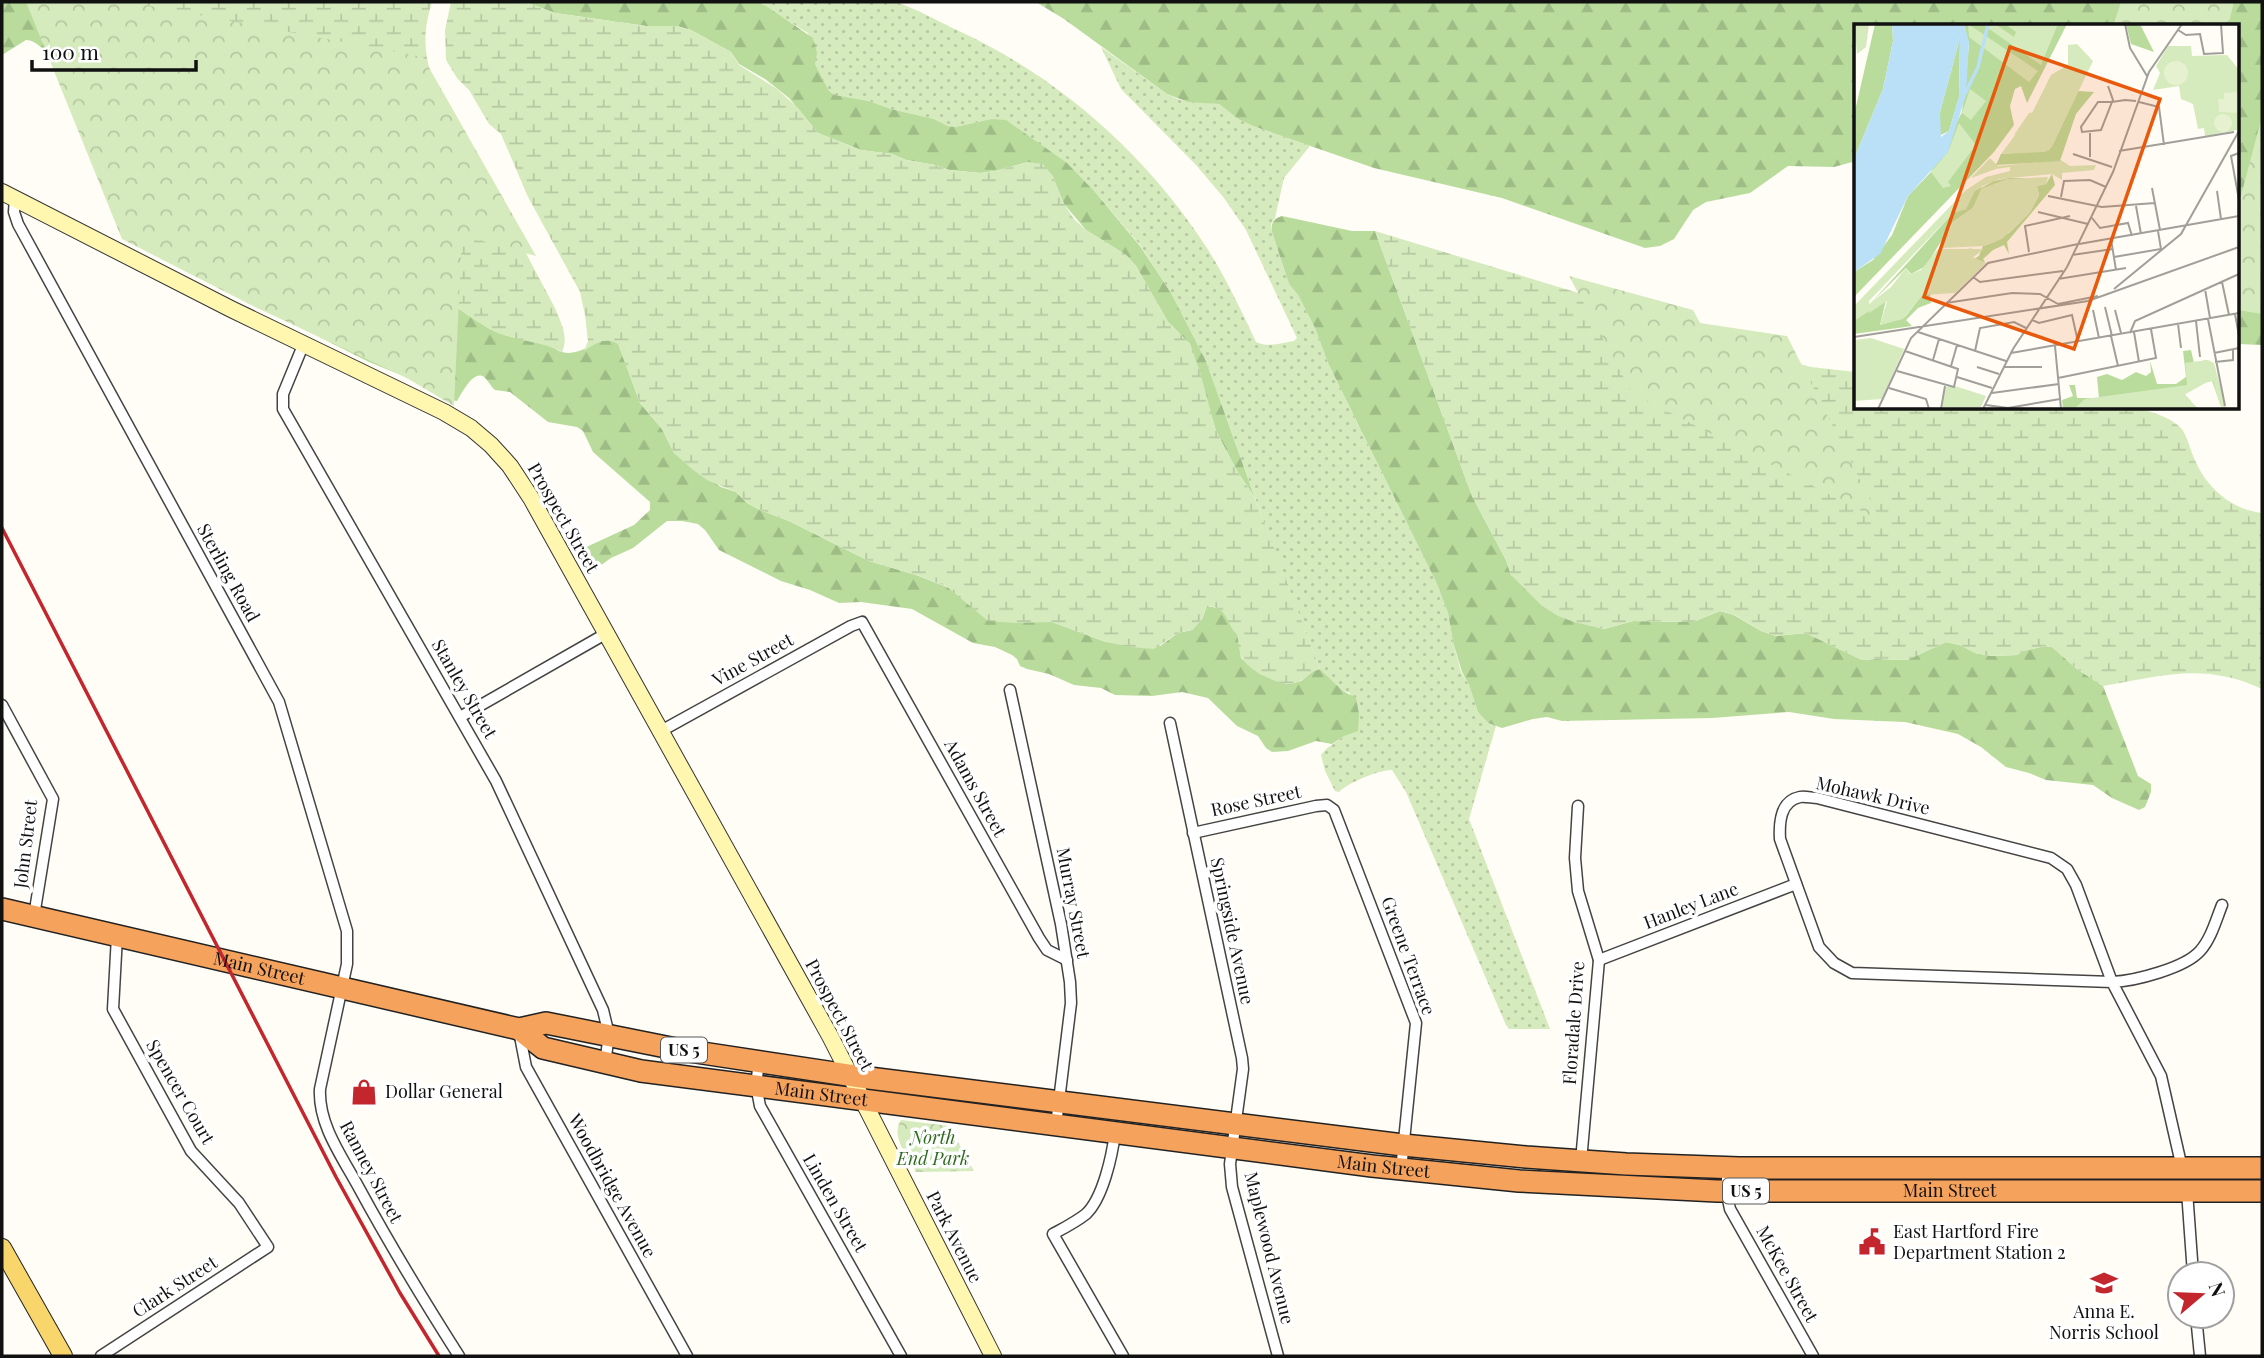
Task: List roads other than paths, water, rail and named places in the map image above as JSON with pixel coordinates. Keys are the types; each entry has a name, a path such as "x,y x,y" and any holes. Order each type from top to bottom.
{"highway":[{"name":"Main Street","path":"2,909 519,1028 546,1023 850,1076 1403,1145 1581,1161 1727,1168 2262,1168"},
{"name":"Main Street","path":"519,1028 543,1048 647,1072 1401,1170 1567,1184 1727,1191 2262,1191"},
{"path":"1858,1168 1858,1191"}],"main road":[{"name":"Prospect Street","path":"8,195 460,421 491,445 520,480 607,632 830,1036 861,1099"},
{"name":"Park Avenue","path":"861,1099 993,1356"},
{"path":"2,1248 63,1356"}],"street":[{"name":"Sterling Road","path":"8,195 18,224 279,702 347,931 348,953 341,987"},
{"name":"Stanley Street","path":"304,344 283,394 283,409 496,781 603,1010 609,1035 605,1063"},
{"name":"Vine Street","path":"661,731 862,622"},
{"name":"Adams Street","path":"862,622 1039,939 1047,950 1067,960"},
{"path":"460,717 607,632"},
{"name":"Murray Street","path":"1010,690 1067,960 1071,1003 1056,1125"},
{"name":"John Street","path":"2,705 53,799 34,916"},
{"name":"Springside Avenue","path":"1170,723 1242,1058 1243,1069 1232,1148"},
{"name":"Mohawk Drive","path":"2112,982 1852,973 1833,963 1819,947 1780,839 1779,823 1785,806 1799,797 1817,798 2051,858 2067,869 2076,884 2112,982 2161,1076 2182,1168"},
{"name":"Rose Street","path":"1193,833 1327,805"},
{"name":"Greene Terrace","path":"1327,805 1334,810 1416,1023 1401,1170"},
{"name":"Floradale Drive","path":"1578,806 1575,858 1578,891 1599,960 1581,1161"},
{"name":"Hanley Lane","path":"1599,960 1796,884"},
{"path":"2112,982 2150,974 2183,962 2200,951 2211,933 2222,905"},
{"name":"Spencer Court","path":"117,936 113,1009 191,1151 239,1203 268,1247"},
{"name":"Ranney Street","path":"341,987 320,1089 322,1115 383,1233 459,1356"},
{"name":"Woodbridge Avenue","path":"519,1028 526,1067 687,1356"},
{"name":"Linden Street","path":"759,1062 756,1085 761,1109 901,1356"},
{"path":"1115,1133 1109,1164 1093,1205 1080,1218 1053,1234 1123,1356"},
{"name":"Maplewood Avenue","path":"1232,1148 1232,1187 1278,1356"},
{"name":"McKee Street","path":"1727,1168 1727,1191 1732,1213 1813,1356"},
{"path":"2187,1191 2192,1260"},
{"name":"Clark Street","path":"101,1356 268,1247"},
{"path":"2197,1330 2200,1356"}],"railway":[{"path":"2,528 336,1177 400,1293 439,1356"}],"place":[{"name":"Dollar General","path":"364,1092"},
{"name":"East Hartford Fire Department Station 2","path":"1872,1242"},
{"name":"Anna E. Norris School","path":"2104,1283"}],"park label":[{"name":"North End Park","path":"933,1148"}]}
